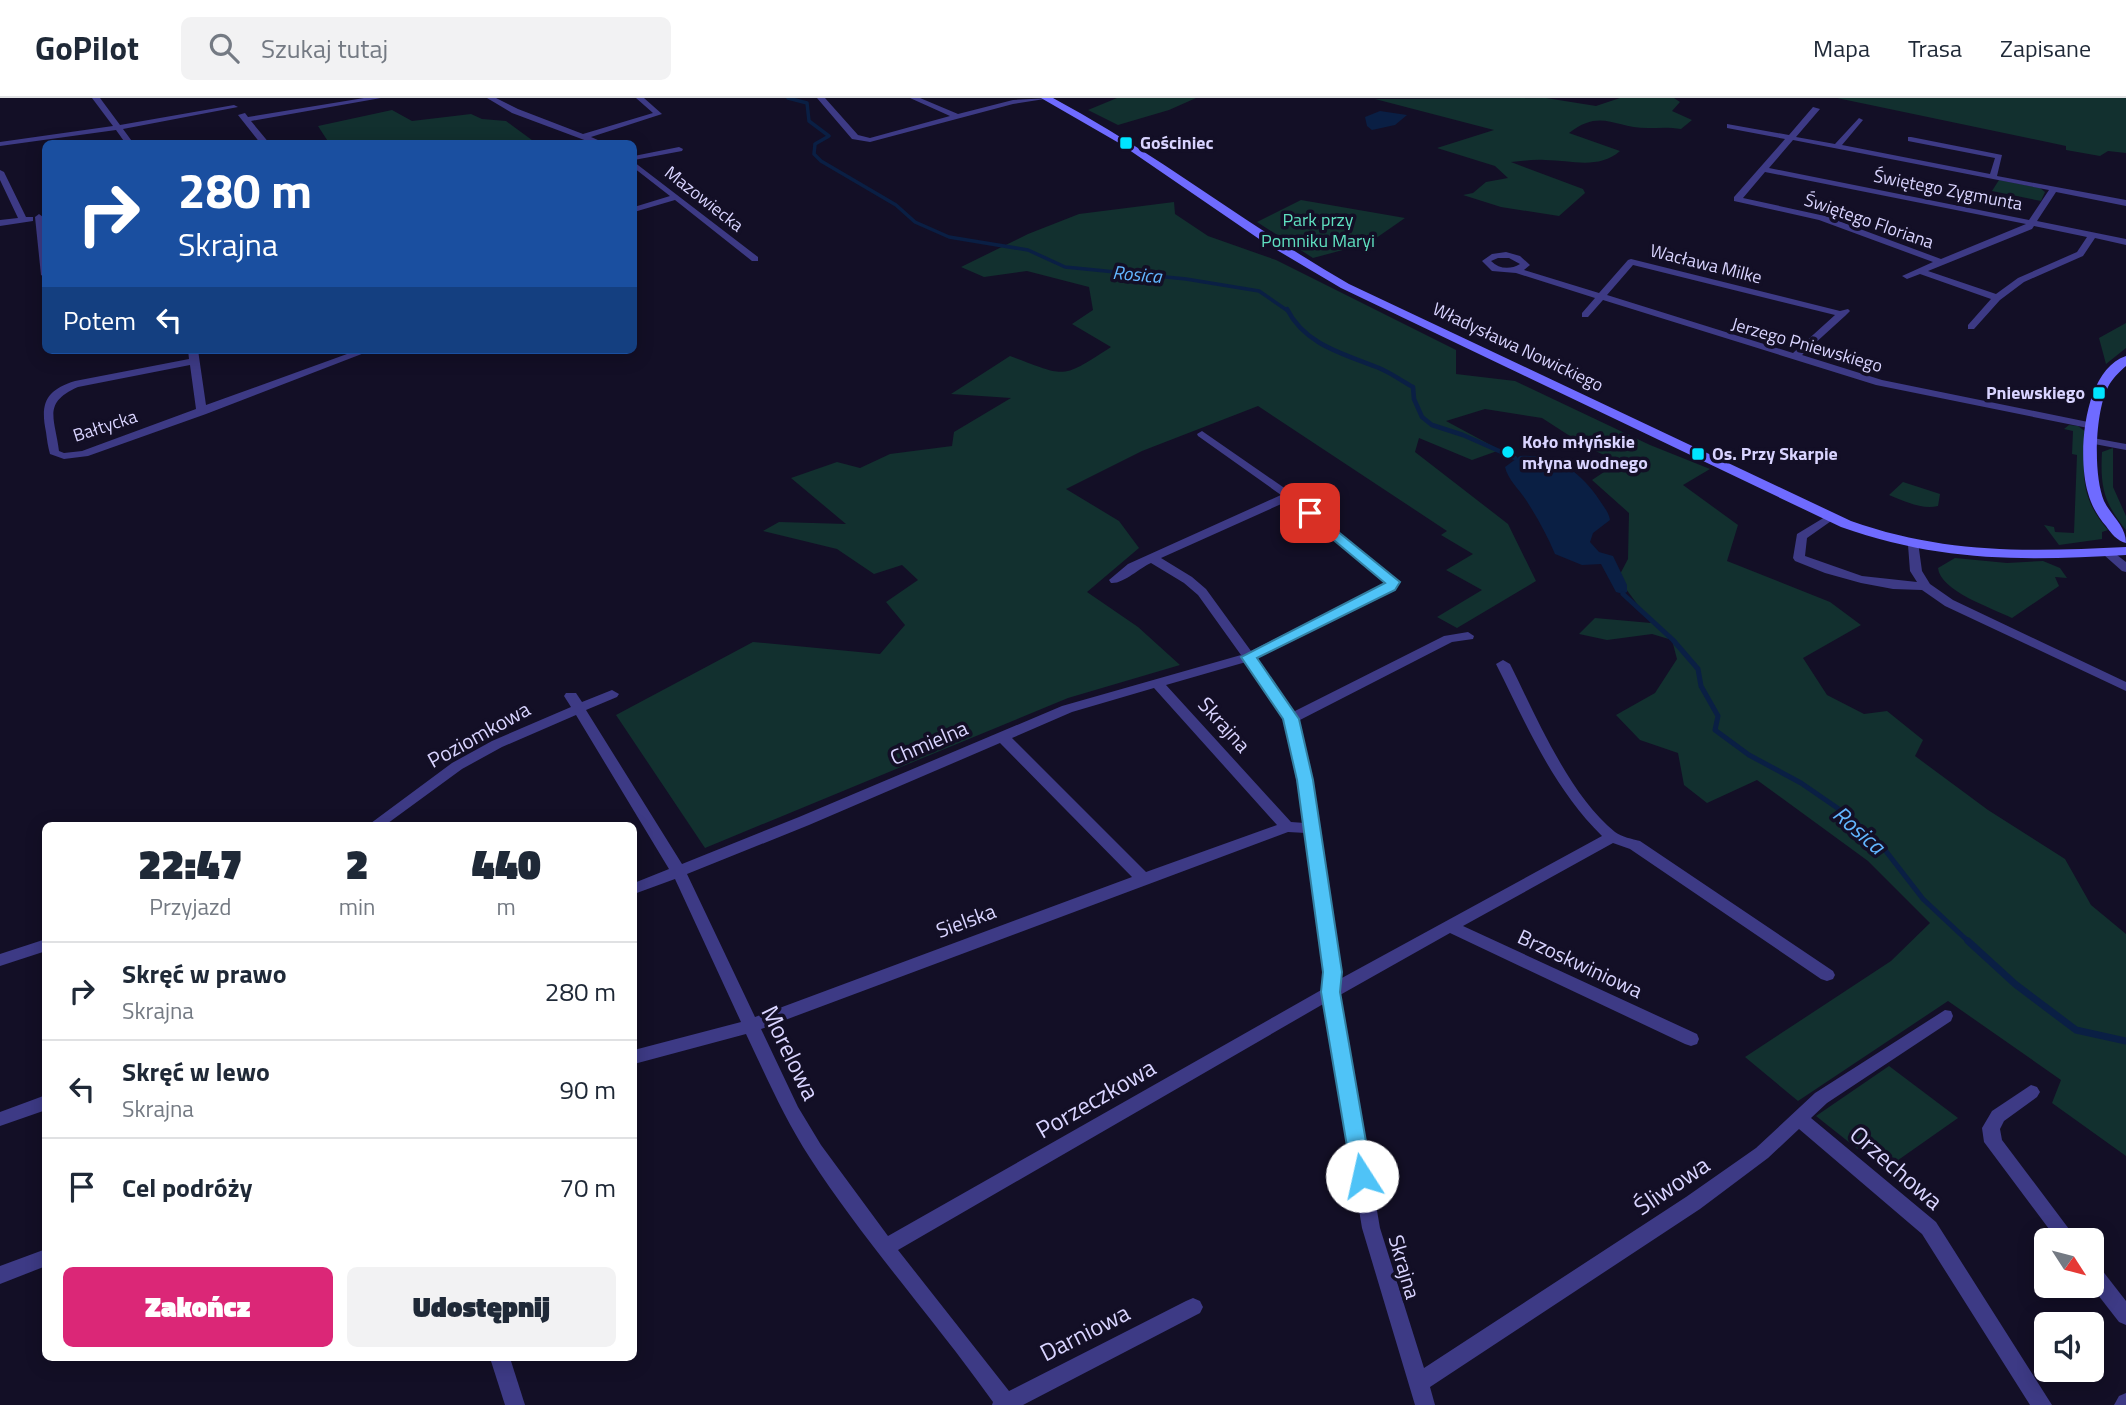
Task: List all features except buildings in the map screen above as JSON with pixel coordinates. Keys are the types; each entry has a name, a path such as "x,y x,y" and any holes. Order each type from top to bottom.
{"street":[{"path":"96,98 127,140"},
{"path":"226,98 263,140"},
{"path":"246,120 377,98"},
{"path":"491,98 515,111 594,140"},
{"path":"585,136 658,114 640,98"},
{"path":"821,98 855,137 861,140 883,138 1013,102 1046,98"},
{"path":"914,98 958,117"},
{"name":"Władysława Nowickiego","path":"1046,98 1108,131 1270,241 1345,286 1830,517 1870,533 1914,545 1986,556 2026,557 2126,551"},
{"path":"0,144 118,128 234,107"},
{"name":"Świętego Floriana","path":"1816,110 1737,199 1822,218 1943,263"},
{"path":"1837,147 1859,120"},
{"path":"1730,126 2126,204"},
{"path":"1911,139 1999,156 1993,177"},
{"path":"637,157 679,149"},
{"name":"Mazowiecka","path":"637,166 755,259"},
{"name":"Świętego Zygmunta","path":"1764,169 2126,242"},
{"path":"2,178 23,220"},
{"path":"1907,276 2022,231 2034,223 2054,189"},
{"path":"637,209 677,197"},
{"path":"0,223 42,217"},
{"path":"1970,327 1997,298 2021,279 2080,254 2093,235"},
{"name":"Wacława Milke","path":"1585,314 1630,262 1845,311 1794,358"},
{"name":"Jerzego Pniewskiego","path":"1517,270 1794,358 1899,388 2093,433 2126,447"},
{"path":"1920,271 1997,298"},
{"name":"Bałtycka","path":"202,412 193,356 59,390 53,394 49,403 54,452 69,456 84,454 202,412 356,354"},
{"path":"2126,360 2111,373 2096,404 2092,483 2095,496 2105,514 2126,540"},
{"path":"1202,434 1289,496 1393,582 1390,587 1249,657"},
{"path":"1115,580 1132,566 1289,496"},
{"path":"1830,517 1801,537 1799,558 1824,569 1873,582 1905,587 1925,586"},
{"path":"1914,545 1916,570 1925,586 1949,603 2126,687"},
{"path":"2108,552 2126,568"},
{"name":"Skrajna","path":"1152,558 1202,592 1291,719 1313,829 1333,972 1331,992 1371,1228 1425,1405"},
{"path":"1291,719 1449,639 1468,636"},
{"name":"Chmielna","path":"637,888 1067,709 1249,657"},
{"path":"1503,664 1549,754 1600,826 1612,837 1635,845 1827,975"},
{"name":"Skrajna","path":"1157,683 1287,827"},
{"name":"Poziomkowa","path":"380,822 457,766 575,702 612,694"},
{"name":"Morelowa","path":"575,702 679,872 750,1026 811,1148 1005,1404"},
{"path":"1003,737 1144,880"},
{"name":"Sielska","path":"637,1056 750,1026 1287,827 1313,829"},
{"path":"1331,992 1612,837"},
{"name":"Brzoskwiniowa","path":"1451,927 1691,1039"},
{"path":"0,960 42,946"},
{"name":"Porzeczkowa","path":"886,1247 1331,992"},
{"name":"Śliwowa","path":"1418,1383 1693,1203 1762,1153 1821,1098 1945,1016"},
{"path":"2031,1093 1998,1116 1991,1128 1993,1142 2058,1228"},
{"path":"0,1119 42,1103"},
{"name":"Orzechowa","path":"1799,1119 1929,1228 2042,1405"},
{"path":"0,1275 42,1259"},
{"path":"2104,1288 2126,1316"},
{"name":"Darniowa","path":"1005,1404 1192,1307"},
{"path":"501,1361 515,1405"}],"green space":[{"path":"1117,98 1196,98 1169,110 1118,125 1088,110"},
{"path":"1546,98 1596,106 1620,98 1674,98 1680,102 1672,111 1692,120 1681,129 1636,127 1599,120 1590,122 1569,133 1620,151 1603,160 1584,163 1541,160 1511,162 1583,189 1585,193 1559,216 1501,207 1463,195 1473,193 1486,182 1508,178 1495,166 1437,148 1494,130 1375,99"},
{"path":"1837,98 2126,98 2126,153 2108,151 2100,156 2066,150 2066,146"},
{"path":"392,110 412,121 471,114 482,119 506,121 532,140 327,140 318,126"},
{"path":"1999,180 2040,188 2045,192 2041,201 1992,191"},
{"name":"Park przy Pomniku Maryi","path":"1301,200 1405,218 1369,243 1313,258 1257,222"},
{"path":"1174,202 1175,214 1208,236 1276,260 1456,350 1456,374 1515,381 1650,445 1710,469 1683,485 1738,525 1727,561 1830,602 1861,625 1803,658 1827,695 1864,714 1887,711 1923,740 1915,756 1988,810 2065,859 2091,905 2126,934 2126,1156 2052,1103 2061,1080 1948,1001 1798,1101 1745,1057 1891,961 1930,923 1868,861 1757,780 1707,803 1684,785 1678,753 1640,740 1616,715 1655,693 1677,659 1672,640 1652,634 1607,640 1579,634 1595,618 1651,623 1618,578 1628,559 1629,513 1592,480 1619,462 1587,447 1542,418 1485,409 1446,421 1500,450 1472,460 1419,438 1415,452 1508,524 1536,581 1457,628 1437,617 1482,590 1446,570 1473,554 1441,535 1447,531 1258,406 1142,451 1066,489 1119,521 1139,548 1087,592 1138,627 1180,665 1068,698 705,848 616,715 753,642 880,654 905,625 886,602 918,580 902,565 874,574 837,549 763,531 779,522 846,524 791,478 837,462 860,468 890,454 952,446 954,432 1011,398 951,394 1010,356 1063,372 1082,365 1111,347 1072,324 1093,310 1089,287 1027,271 984,277 961,267 1028,234 1079,214"},
{"path":"2126,323 2126,348 2106,364 2099,338"},
{"path":"2069,425 2078,426 2086,432 2085,484 2092,507 2108,530 2102,532 2102,539 2059,545 2044,525 2054,527 2055,532 2074,533 2077,455 2072,454 2073,431 2064,429"},
{"path":"2113,448 2113,487 2126,516 2126,530 2108,503 2103,485 2102,452"},
{"path":"1903,482 1940,494 1938,506 1919,506 1889,495"},
{"path":"1955,558 2007,563 2043,561 2060,568 2067,578 2055,577 2059,586 2012,618 1968,598 1948,584 1938,568"},
{"path":"1889,1066 1958,1118 1884,1170 1816,1116"}],"water":[{"path":"1380,111 1407,115 1395,125 1372,130 1367,126 1365,117"},
{"path":"1520,456 1545,458 1556,462 1576,473 1593,491 1610,520 1593,533 1590,542 1599,552 1613,556 1627,585 1627,592 1616,592 1601,564 1582,565 1555,554 1534,513 1506,472 1505,467"}],"waterway":[{"name":"Rosica","path":"788,98 807,103 809,121 829,136 815,144 814,154 821,161 896,205 915,222 949,237 1028,250 1065,267 1186,279 1259,291 1288,311"},
{"name":"Rosica","path":"1287,309 1304,331 1315,340 1339,353 1383,370 1413,387 1414,399 1422,417 1432,425 1463,435 1515,458"},
{"name":"Rosica","path":"1623,594 1673,640 1698,669 1701,686 1718,716 1715,730 1749,755 1801,783 1849,816 1885,850 1923,899 1970,943"},
{"name":"Rosica","path":"1968,941 2015,984 2076,1030 2126,1041"}],"place":[{"name":"Gościniec","path":"1126,143"},
{"name":"Pniewskiego","path":"2099,393"},
{"name":"Koło młyńskie młyna wodnego","path":"1508,452"},
{"name":"Os. Przy Skarpie","path":"1698,454"}],"route":[{"path":"1310,513 1393,582 1390,587 1249,657 1291,719 1305,780 1333,972 1331,992 1362,1176"}]}
